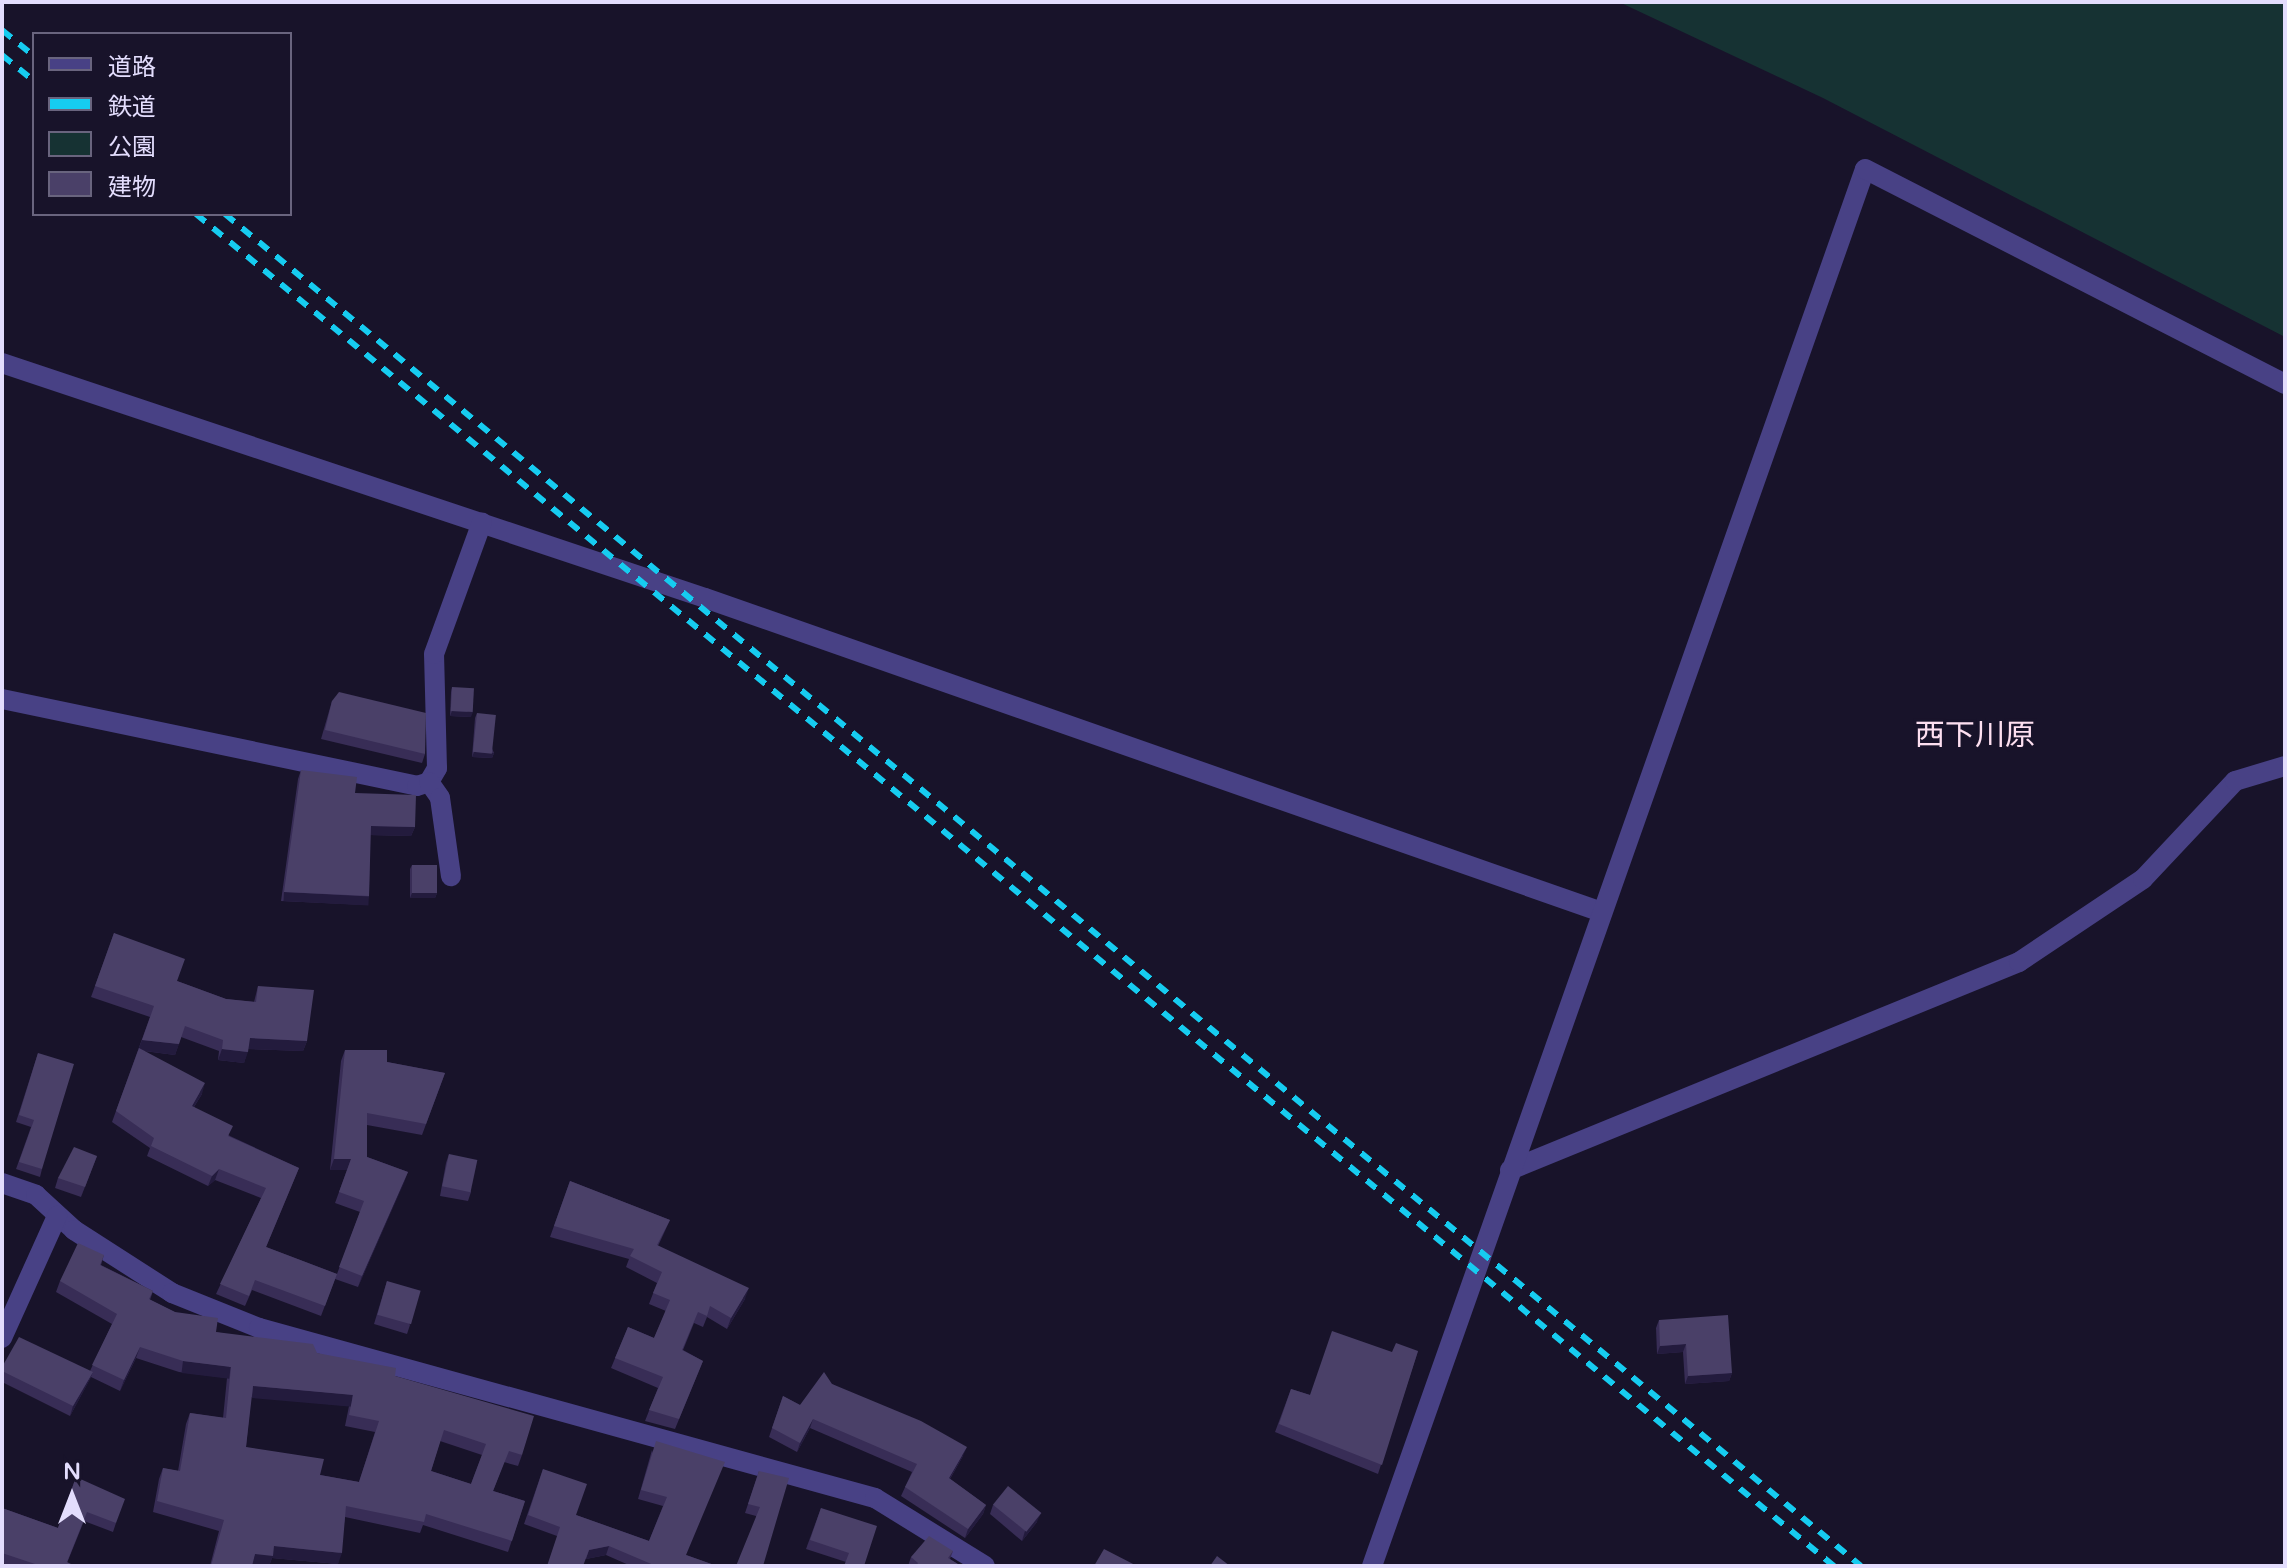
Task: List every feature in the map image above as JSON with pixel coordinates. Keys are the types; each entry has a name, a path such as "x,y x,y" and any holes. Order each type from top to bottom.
{"street":[{"path":"1372,1566 1599,911 1865,169 2285,384"},
{"path":"2,363 482,522 1599,911"},
{"path":"2,699 417,786 429,782 437,768 434,654 482,522"},
{"path":"1510,1170 2019,962 2143,879 2235,781 2285,766"},
{"path":"429,782 440,798 451,876"},
{"path":"2,1183 36,1195 57,1216 172,1293 259,1328 875,1498 985,1566"},
{"path":"2,1338 57,1216"}],"green space":[{"path":"1619,2 2285,2 2285,337 1823,98"}],"building":[{"path":"452,687 474,688 473,712 451,711"},
{"path":"339,692 426,713 425,754 325,730 332,701"},
{"path":"477,713 496,715 492,754 473,752"},
{"path":"301,770 357,777 355,793 416,795 415,827 371,826 369,896 284,892"},
{"path":"412,865 437,865 437,893 412,893"},
{"path":"114,933 185,959 177,981 226,999 256,1002 258,986 314,990 307,1041 250,1038 248,1052 222,1049 223,1040 185,1026 179,1044 142,1040 154,1006 95,986"},
{"path":"139,1048 205,1083 192,1106 233,1126 228,1136 299,1168 266,1247 337,1274 325,1306 255,1280 249,1296 220,1284 266,1188 219,1169 212,1176 151,1146 154,1138 116,1111"},
{"path":"345,1050 387,1050 387,1062 445,1073 426,1124 367,1113 367,1157 408,1172 362,1276 339,1267 364,1201 339,1192 351,1159 334,1159"},
{"path":"38,1053 74,1064 42,1169 19,1162 34,1120 19,1115"},
{"path":"74,1147 97,1156 85,1187 58,1178"},
{"path":"449,1154 477,1160 471,1192 442,1186"},
{"path":"570,1181 670,1220 657,1245 749,1288 731,1318 710,1306 707,1316 698,1312 682,1350 703,1361 679,1419 649,1410 663,1377 615,1358 628,1327 654,1338 670,1300 653,1293 662,1272 630,1256 634,1249 554,1226"},
{"path":"78,1243 104,1255 100,1265 153,1291 149,1299 175,1312 218,1318 216,1332 313,1344 317,1353 396,1368 395,1376 534,1416 522,1455 509,1451 493,1491 525,1501 512,1541 426,1514 424,1522 346,1506 342,1553 274,1546 273,1556 255,1554 252,1566 211,1566 224,1520 157,1501 163,1468 180,1471 190,1413 226,1418 231,1367 183,1361 140,1347 124,1380 92,1365 117,1314 60,1281","holes":["253,1386 353,1395 349,1415 379,1421 359,1482 320,1475 324,1459 246,1447","444,1430 486,1444 471,1484 431,1471"]},
{"path":"387,1281 421,1291 411,1324 377,1315"},
{"path":"1728,1315 1732,1373 1688,1376 1686,1344 1660,1346 1659,1320"},
{"path":"1332,1331 1392,1352 1396,1343 1418,1351 1382,1465 1279,1424 1291,1389 1310,1395"},
{"path":"19,1337 93,1372 73,1406 2,1371"},
{"path":"824,1372 832,1384 921,1421 967,1447 949,1478 986,1505 968,1529 905,1487 917,1464 813,1419 800,1443 772,1428 783,1396 800,1405"},
{"path":"656,1441 725,1462 686,1555 717,1566 656,1566 609,1546 589,1550 583,1566 547,1566 560,1527 528,1515 543,1469 587,1484 576,1515 649,1541 667,1497 641,1490"},
{"path":"759,1471 789,1478 763,1566 736,1566 760,1507 748,1504"},
{"path":"76,1477 125,1499 116,1523 87,1512 67,1562 75,1566 41,1566 2,1553 2,1508 58,1528"},
{"path":"1008,1486 1041,1513 1026,1532 993,1505"},
{"path":"821,1508 877,1526 864,1566 844,1566 849,1553 810,1540"},
{"path":"929,1536 953,1551 948,1558 961,1566 916,1566 918,1563 911,1557"},
{"path":"1104,1549 1137,1566 1094,1566"},
{"path":"1217,1556 1230,1566 1210,1566"}],"railway":[{"path":"2,30 32,54"},
{"path":"2,55 32,79"},
{"path":"198,216 1834,1566"},
{"path":"227,216 1861,1566"}],"district":[{"name":"西下川原","path":"1975,736"}]}
